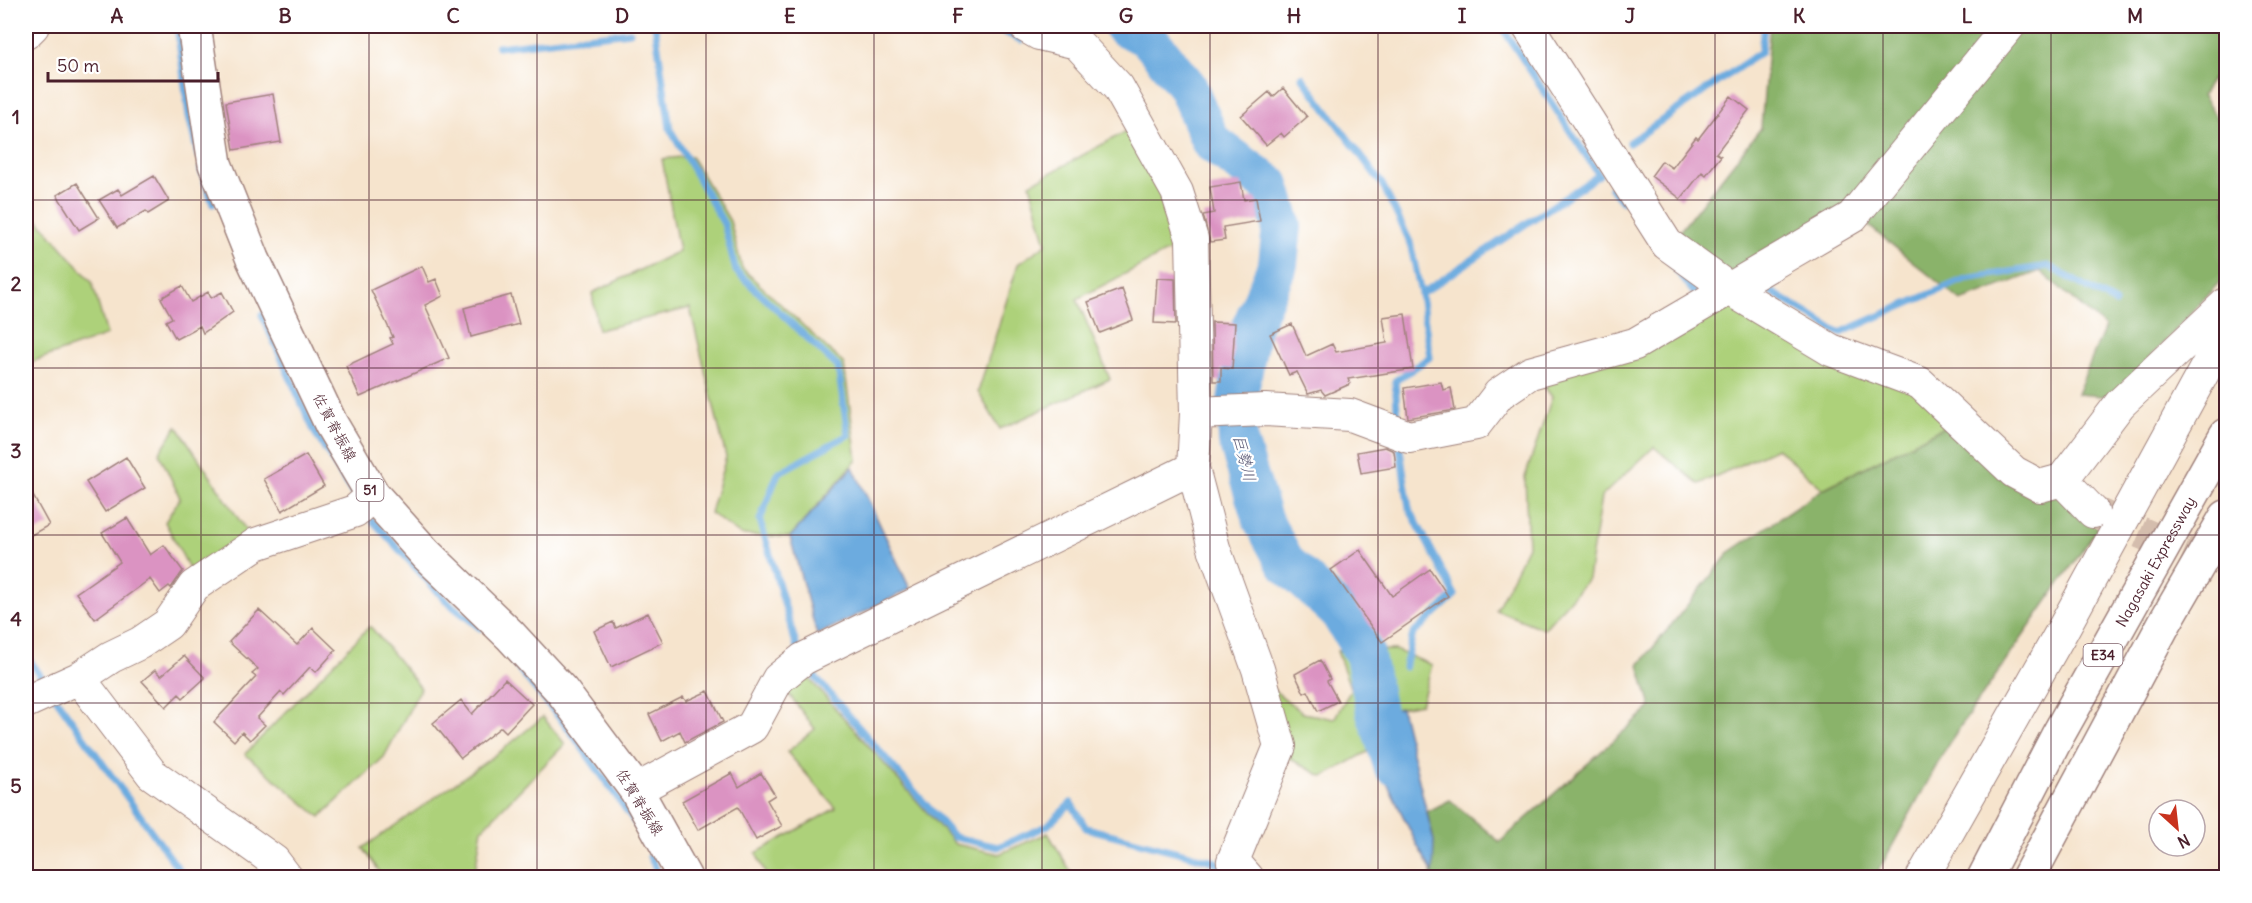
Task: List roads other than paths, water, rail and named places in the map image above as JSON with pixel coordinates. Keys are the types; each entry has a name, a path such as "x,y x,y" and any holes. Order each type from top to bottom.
{"main road":[{"name":"佐賀脊振線","path":"200,31 215,164 253,259 330,424 373,495 426,554 510,635 562,691 636,790 685,878"},
{"name":"Nagasaki Expressway","path":"1984,878 2058,735 2226,435"},
{"name":"E34","path":"2028,878 2159,634 2226,518"}],"street":[{"path":"26,33 33,26"},
{"path":"1025,26 1039,34 1077,43 1118,87 1177,192 1192,239 1204,413 1193,468 1214,548 1258,669 1280,747 1233,861 1248,878"},
{"path":"1528,26 1667,244 1731,290 1831,350 1920,383 2014,472 2040,486 2062,480 2121,404 2226,304"},
{"path":"1204,413 1264,410 1350,415 1409,437 1476,424 1499,394 1530,373 1635,344 1731,290 1852,217 2009,26"},
{"path":"1922,878 2062,631 2226,331"},
{"path":"636,790 752,727 778,679 803,659 1193,468"},
{"path":"2062,480 2093,512"},
{"path":"287,878 274,861 43,693 140,643 168,624 194,586 256,544 355,511 373,495"}],"water":[{"path":"853,467 910,589 817,635 790,537"},
{"path":"1401,708 1434,841 1433,873 1371,750 1368,714"}],"waterway":[{"path":"177,26 189,116 198,155"},
{"path":"655,26 670,129 724,224 736,271 838,367 848,435 778,473 760,520 797,648"},
{"path":"996,26 1021,40"},
{"name":"巨勢川","path":"1123,26 1148,38 1187,86 1211,142 1270,185 1282,226 1278,264 1251,328 1237,401 1238,441 1262,519 1286,563 1339,612 1365,655 1376,712 1393,765"},
{"path":"1398,422 1395,381 1430,357 1421,294 1599,175 1501,26"},
{"path":"1629,143 1761,52 1764,26"},
{"path":"498,47 630,32"},
{"path":"1302,77 1382,184 1410,242 1421,294"},
{"path":"201,169 213,204"},
{"path":"1611,188 1622,201"},
{"path":"1672,264 1696,295"},
{"path":"1765,288 1840,333 1965,279 2048,266 2115,303"},
{"path":"262,315 315,433 355,497"},
{"path":"1399,443 1409,508 1455,595 1413,634 1405,667"},
{"path":"373,521 446,601 480,628"},
{"path":"26,655 47,685"},
{"path":"513,662 571,732 639,828"},
{"path":"810,671 954,837 998,847 1047,826 1071,803 1086,828 1216,862 1223,869"},
{"path":"55,697 185,878"},
{"path":"650,857 661,878"}],"tunnel":[{"path":"2096,513 2226,570"}]}
